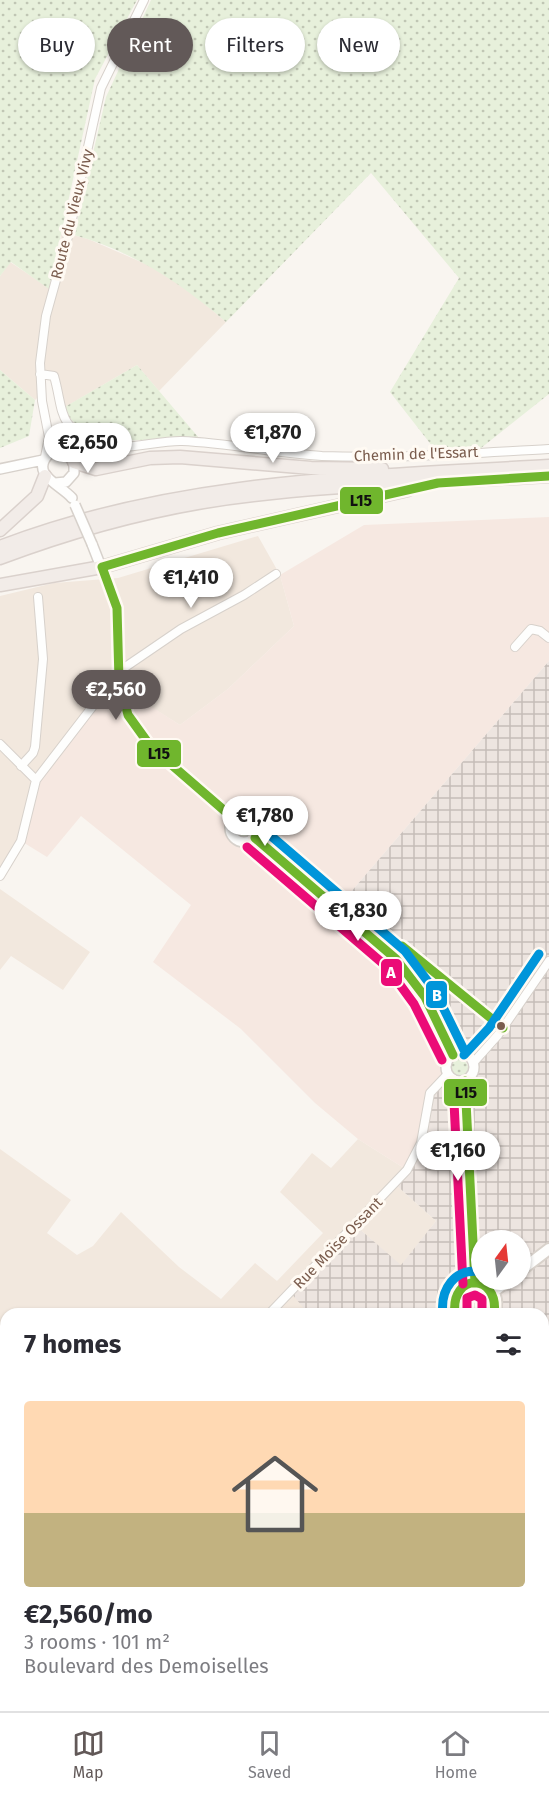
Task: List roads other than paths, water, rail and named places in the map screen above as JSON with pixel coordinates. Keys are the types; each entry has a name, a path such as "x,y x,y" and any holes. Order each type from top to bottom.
{"highway":[{"path":"74,462 85,468 96,469 150,458 180,458 440,478"},
{"path":"0,558 98,525 202,502 549,466"},
{"path":"0,530 37,496 46,470"},
{"path":"0,547 96,516 200,493 307,480 549,476"},
{"path":"0,585 102,567 212,534 440,478"}],"main road":[{"path":"531,1263 549,1249"},
{"path":"453,1308 457,1291 471,1283"},
{"path":"490,1290 495,1308"},
{"path":"493,1293 497,1290"}],"street":[{"name":"Route du Vieux Vivy","path":"46,470 49,437 43,409 40,374 45,322 69,233 101,88 144,0"},
{"name":"Chemin de l'Essart","path":"40,374 54,376 60,410 68,424 91,441 105,447 184,441 305,454 362,456 549,449"},
{"path":"49,437 74,462 71,478 74,502 102,567 118,617 119,686 128,715 151,747 234,819"},
{"path":"46,470 53,451 63,451"},
{"path":"0,469 25,464 46,470 66,482 71,478"},
{"path":"46,470 74,502"},
{"path":"118,672 181,629 244,595 276,574"},
{"path":"21,766 33,753 35,747 42,681 43,647 38,597"},
{"path":"515,647 531,629 540,631 549,638"},
{"path":"0,876 21,841 36,780 96,702 111,689 119,686"},
{"path":"0,744 36,780"},
{"path":"244,814 254,818 258,826 255,838 247,843 233,837 230,828 234,819 244,814"},
{"path":"255,838 386,947 403,965 440,1023 453,1054"},
{"path":"473,1063 498,1035 549,961"},
{"path":"465,1081 453,1080 447,1075 446,1062 453,1054 465,1054 473,1063 473,1072 465,1081 472,1230"},
{"name":"Rue Moïse Ossant","path":"275,1308 407,1170 422,1140 430,1093 447,1075"}]}
